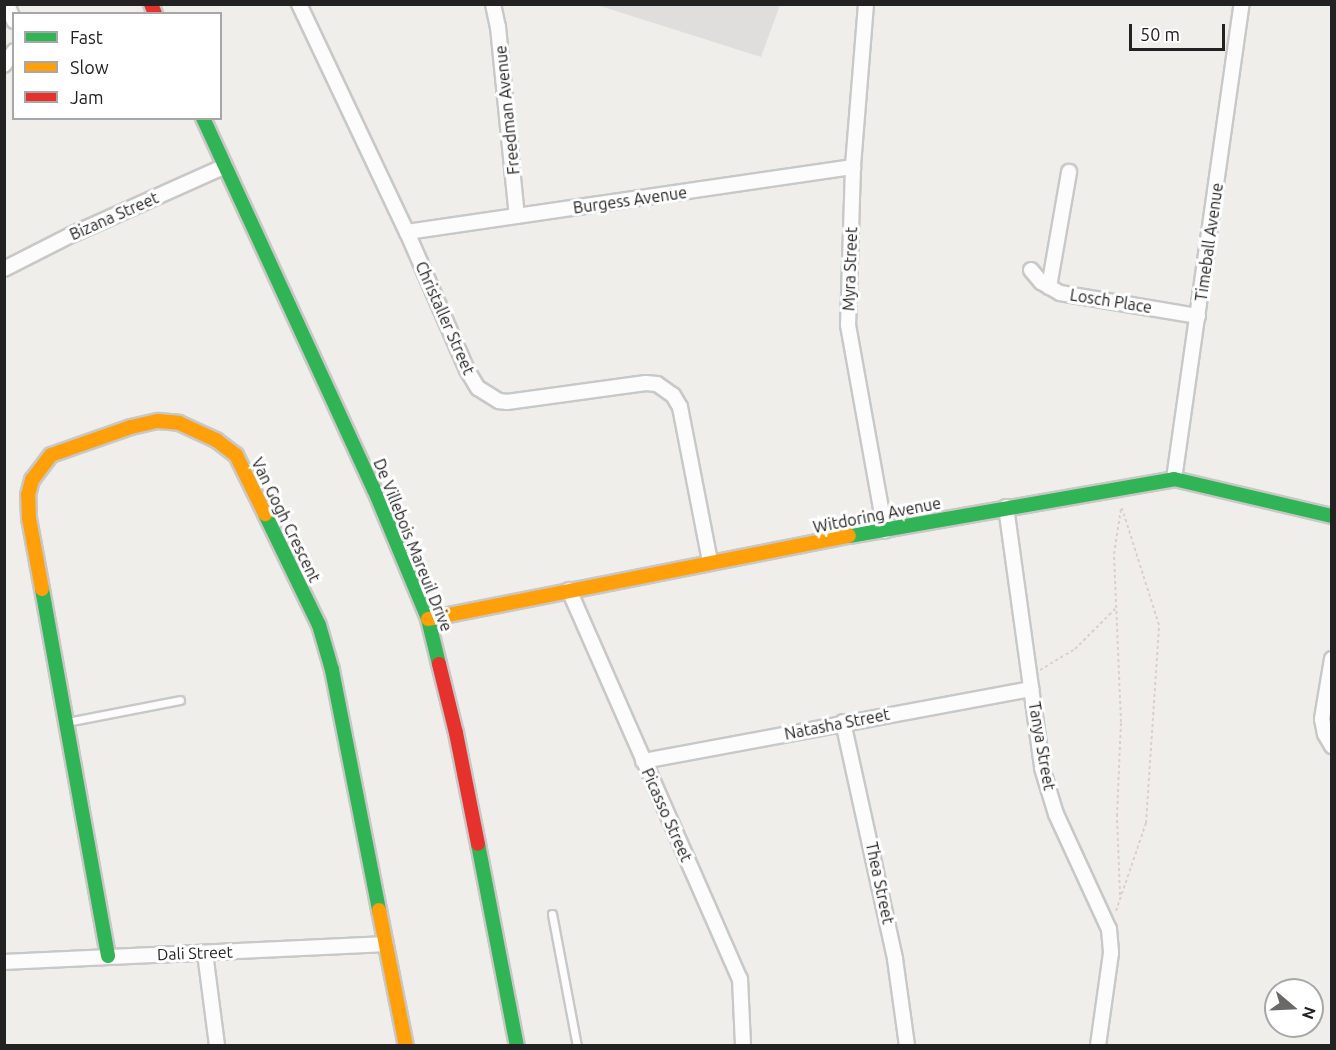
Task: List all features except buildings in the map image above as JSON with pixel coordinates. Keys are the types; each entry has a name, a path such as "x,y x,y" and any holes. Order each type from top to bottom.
{"street":[{"name":"Christaller Street","path":"299,4 407,232 467,370 478,388 499,401 530,401 646,383 657,384 673,395 680,407 711,562"},
{"name":"Freedman Avenue","path":"493,4 498,27 518,216"},
{"name":"Myra Street","path":"866,4 853,167 848,325 850,349 885,531"},
{"name":"Timeball Avenue","path":"1174,479 1242,4"},
{"name":"De Villebois Mareuil Drive","path":"204,120 374,489 428,619 456,733 517,1046"},
{"name":"Bizana Street","path":"4,269 71,235 225,166"},
{"name":"Burgess Avenue","path":"407,232 853,167"},
{"path":"1049,288 1068,172"},
{"name":"Losch Place","path":"1031,270 1049,288 1060,293 1198,316"},
{"name":"Van Gogh Crescent","path":"108,956 29,518 28,495 32,480 51,455 131,427 158,421 179,423 216,440 236,455 319,625 332,670 406,1046"},
{"name":"Witdoring Avenue","path":"428,619 711,562 1006,507 1174,479 1332,516"},
{"name":"Tanya Street","path":"1006,507 1042,768 1056,814 1109,929 1111,953 1098,1046"},
{"name":"Picasso Street","path":"569,590 740,979 742,1046"},
{"path":"1332,659 1322,719 1324,734 1332,746"},
{"name":"Natasha Street","path":"643,761 843,722 1031,689"},
{"name":"Thea Street","path":"843,722 894,951 907,1046"},
{"name":"Dali Street","path":"4,962 386,944"},
{"path":"205,953 217,1046"}],"lane":[{"path":"67,722 180,700"},
{"path":"552,914 577,1046"}],"path":[{"path":"1109,929 1146,824 1159,625 1121,506 1113,489"},
{"path":"1120,899 1117,816 1121,722 1114,554 1121,506"},
{"path":"1030,672 1042,669 1075,650 1116,608"}],"shaded area":[{"path":"597,4 780,5 761,57"}],"traffic: fast":[{"path":"204,120 374,489 428,619 439,664"},
{"path":"849,536 1174,479 1332,516"},
{"path":"265,514 319,625 332,670 379,910"},
{"path":"42,589 108,956"},
{"path":"478,844 517,1046"}],"traffic: slow":[{"path":"42,589 29,518 28,495 32,480 51,455 131,427 158,421 179,423 216,440 236,455 265,514"},
{"path":"428,619 849,536"},
{"path":"379,910 406,1046"}],"traffic: jam":[{"path":"151,4 154,12"},
{"path":"439,664 456,733 478,844"}]}
